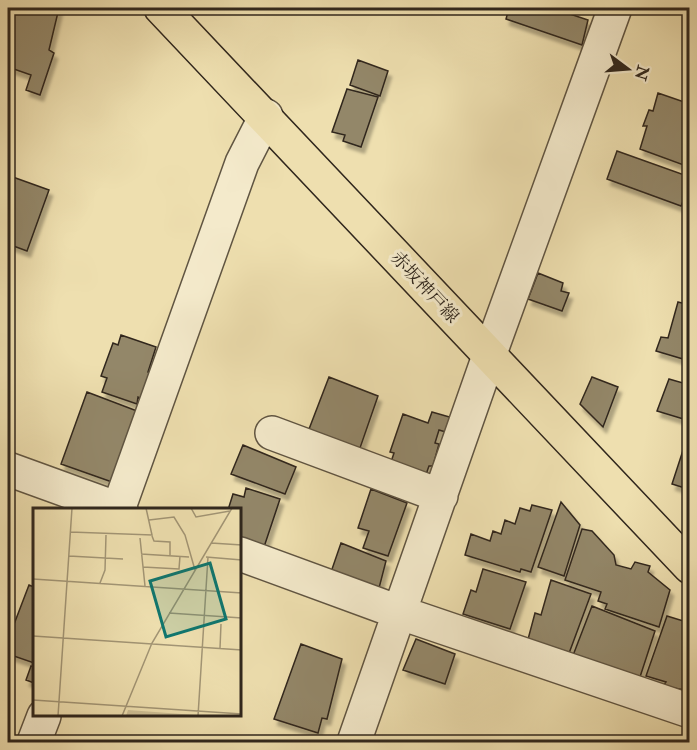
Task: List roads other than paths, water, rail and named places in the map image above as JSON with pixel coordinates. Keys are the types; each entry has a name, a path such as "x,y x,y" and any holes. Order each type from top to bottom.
{"main road":[{"name":"赤坂神戸線","path":"162,8 266,116 489,356 685,553"}],"street":[{"path":"354,742 489,356 615,8"},
{"path":"120,508 242,163 266,116"},
{"path":"272,433 441,496"},
{"path":"8,469 114,508"},
{"path":"242,555 400,613 690,711"},
{"path":"34,742 44,717"}]}
